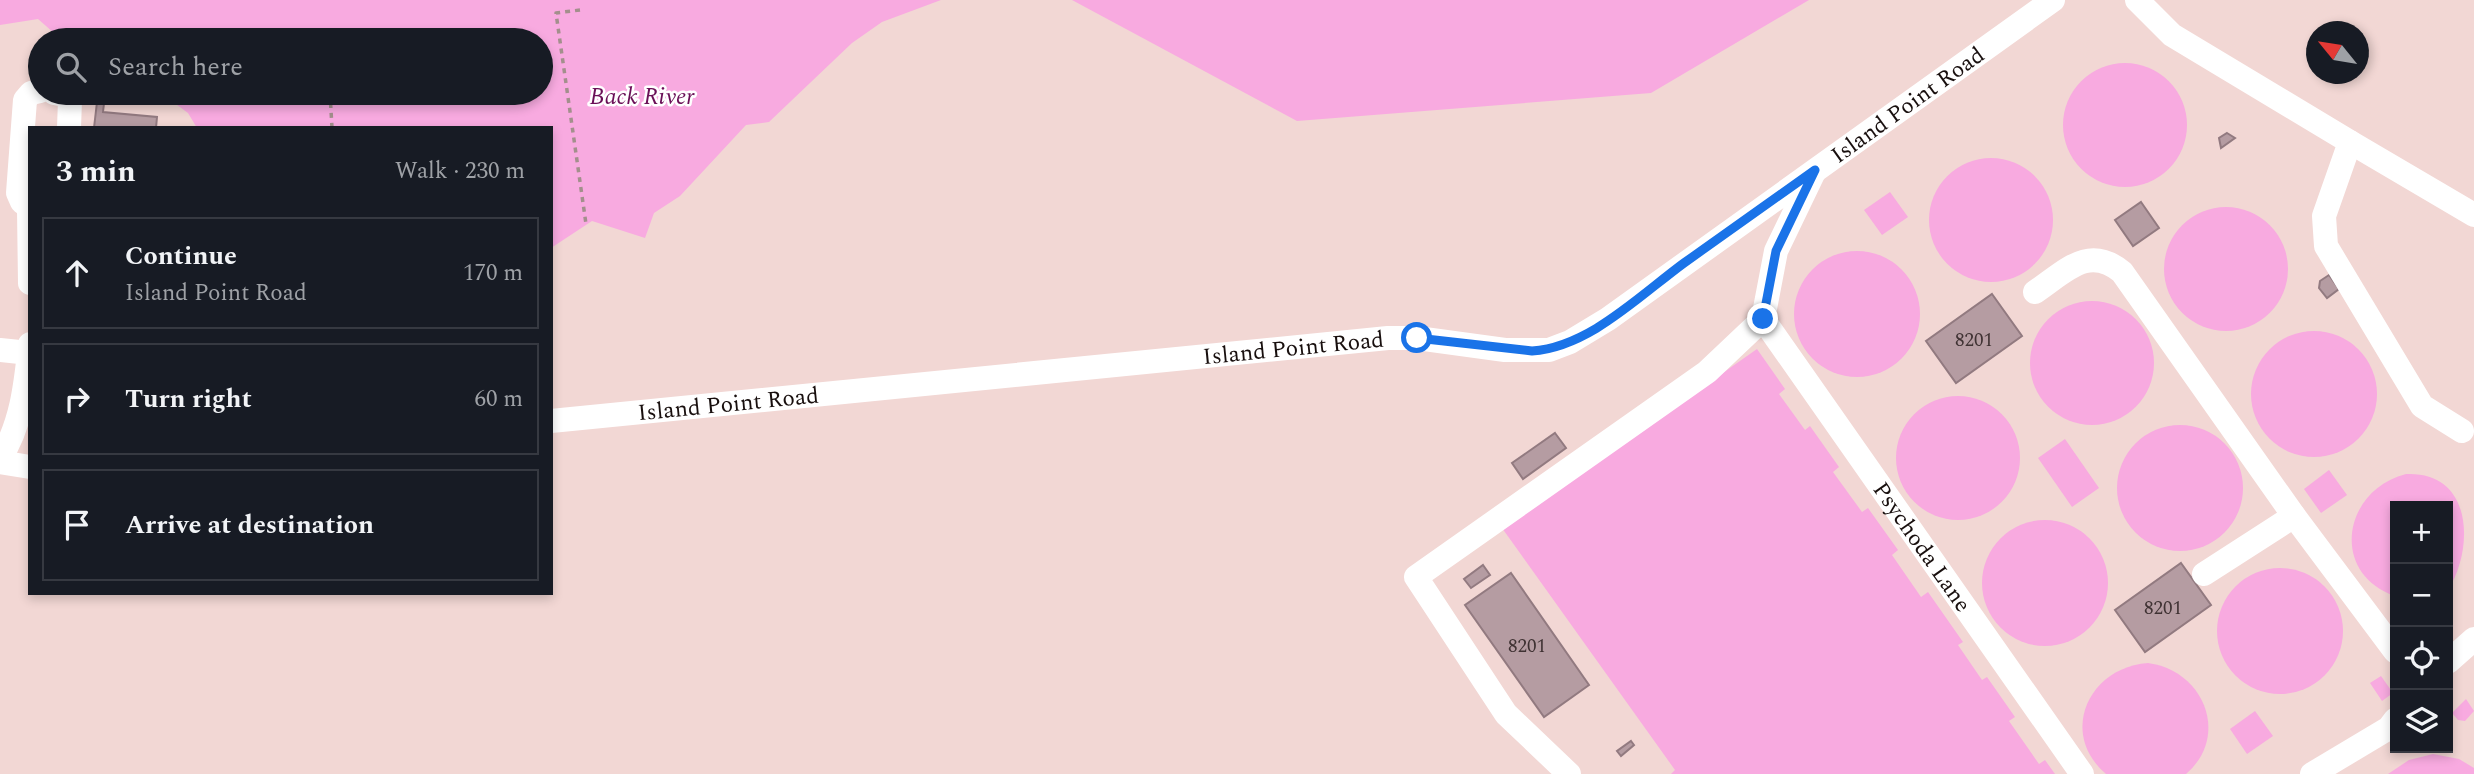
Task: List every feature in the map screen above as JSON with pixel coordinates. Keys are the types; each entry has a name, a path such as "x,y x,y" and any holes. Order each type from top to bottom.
{"street":[{"name":"Island Point Road","path":"553,421 1388,338 1417,338 1505,350 1549,349 1570,342 1608,319 2053,0"},
{"path":"2137,0 2172,35 2474,215"},
{"path":"28,96 25,100 18,194 28,206"},
{"path":"69,126 70,105"},
{"path":"2350,142 2324,216 2326,246 2422,406 2462,431"},
{"path":"1569,774 1506,714 1416,578 1707,372 1763,319 1776,251 1815,170"},
{"path":"2035,292 2086,260 2099,258 2122,272 2294,516 2390,644"},
{"name":"Psychoda Lane","path":"1763,319 2082,774"},
{"path":"0,350 28,353"},
{"path":"28,356 8,418 0,460 28,467"},
{"path":"2204,574 2294,516"},
{"path":"2453,658 2474,639"},
{"path":"2312,774 2390,726"}],"path":[{"path":"580,10 556,13 586,224"},
{"path":"331,105 332,126"}],"water":[{"name":"Back River","path":"0,0 941,0 882,22 852,43 769,122 746,125 680,196 654,213 645,238 592,221 553,247 553,126 196,126 188,113 177,105 553,105 553,28 48,28 38,19 0,25"},
{"path":"1072,0 1809,0 1651,93 1297,121"},
{"path":"2125,63 2149,68 2169,81 2182,101 2187,125 2182,149 2169,169 2149,182 2125,187 2101,182 2081,169 2068,149 2063,125 2068,101 2081,81 2101,68"},
{"path":"1991,158 2015,163 2035,176 2048,196 2053,220 2048,244 2035,264 2015,277 1991,282 1967,277 1947,264 1934,244 1929,220 1934,196 1947,176 1967,163"},
{"path":"1890,192 1908,217 1882,235 1864,210"},
{"path":"2226,207 2250,211 2270,225 2284,245 2288,269 2284,293 2270,313 2250,327 2226,331 2202,327 2182,313 2168,293 2164,269 2168,245 2182,225 2202,211"},
{"path":"1857,251 1881,256 1902,269 1915,290 1920,314 1915,338 1902,359 1881,372 1857,377 1833,372 1812,359 1799,338 1794,314 1799,290 1812,269 1833,256"},
{"path":"2092,301 2116,305 2136,319 2150,339 2154,363 2150,387 2136,407 2116,421 2092,425 2068,421 2048,407 2034,387 2030,363 2034,339 2048,319 2068,305"},
{"path":"2314,331 2338,336 2359,349 2372,370 2377,394 2372,418 2359,439 2338,452 2314,457 2290,452 2269,439 2256,418 2251,394 2256,370 2269,349 2290,336"},
{"path":"1757,349 1785,389 1779,394 1805,430 1810,426 1839,467 1833,472 1862,512 1868,508 1898,550 1892,555 1921,597 1928,592 1963,642 1958,645 1982,680 1987,677 2015,717 2009,721 2039,764 2045,760 2055,774 1671,774 1675,770 1502,528"},
{"path":"1958,396 1982,401 2002,414 2015,434 2020,458 2015,482 2002,502 1982,515 1958,520 1934,515 1914,502 1901,482 1896,458 1901,434 1914,414 1934,401"},
{"path":"2180,425 2204,430 2224,444 2238,464 2243,488 2238,512 2224,532 2204,546 2180,551 2156,546 2136,532 2122,512 2117,488 2122,464 2136,444 2156,430"},
{"path":"2065,439 2099,488 2072,507 2038,458"},
{"path":"2329,470 2347,495 2321,513 2304,489"},
{"path":"2406,474 2428,476 2445,485 2456,499 2462,516 2464,535 2462,555 2453,579 2453,501 2390,501 2390,593 2374,585 2360,569 2353,552 2352,532 2357,514 2368,497 2385,483"},
{"path":"2045,520 2069,525 2090,538 2103,559 2108,583 2103,607 2090,628 2069,641 2045,646 2021,641 2000,628 1987,607 1982,583 1987,559 2000,538 2021,525"},
{"path":"2280,568 2304,573 2324,587 2338,607 2343,631 2338,655 2324,675 2304,689 2280,694 2256,689 2236,675 2222,655 2217,631 2222,607 2236,587 2256,573"},
{"path":"2148,663 2167,668 2183,678 2196,691 2204,706 2208,724 2207,741 2200,758 2186,774 2106,774 2092,758 2084,740 2083,722 2087,705 2096,689 2110,676 2127,667"},
{"path":"2381,676 2390,689 2390,695 2382,701 2370,683"},
{"path":"2466,699 2474,711 2465,721 2458,720 2453,712"},
{"path":"2255,711 2273,736 2247,754 2230,729"},
{"path":"2433,754 2459,759 2474,768 2474,774 2388,774 2409,760"}],"building":[{"path":"97,105 104,105 103,112 157,117 156,126 94,126"},
{"path":"2227,133 2235,138 2221,148 2219,138"},
{"path":"2141,202 2159,228 2133,246 2115,220"},
{"path":"2329,275 2339,289 2327,298 2319,288 2320,281"},
{"path":"1992,294 2022,336 1956,383 1926,341"},
{"path":"1555,433 1566,448 1523,479 1512,463"},
{"path":"2181,563 2211,605 2145,652 2115,610"},
{"path":"1483,565 1490,575 1471,588 1464,579"},
{"path":"1511,573 1589,685 1544,717 1465,605"},
{"path":"1631,741 1634,745 1621,756 1617,751"}],"route":[{"path":"1417,338 1532,351 1570,342 1608,319 1815,170 1776,251 1763,319"}]}
